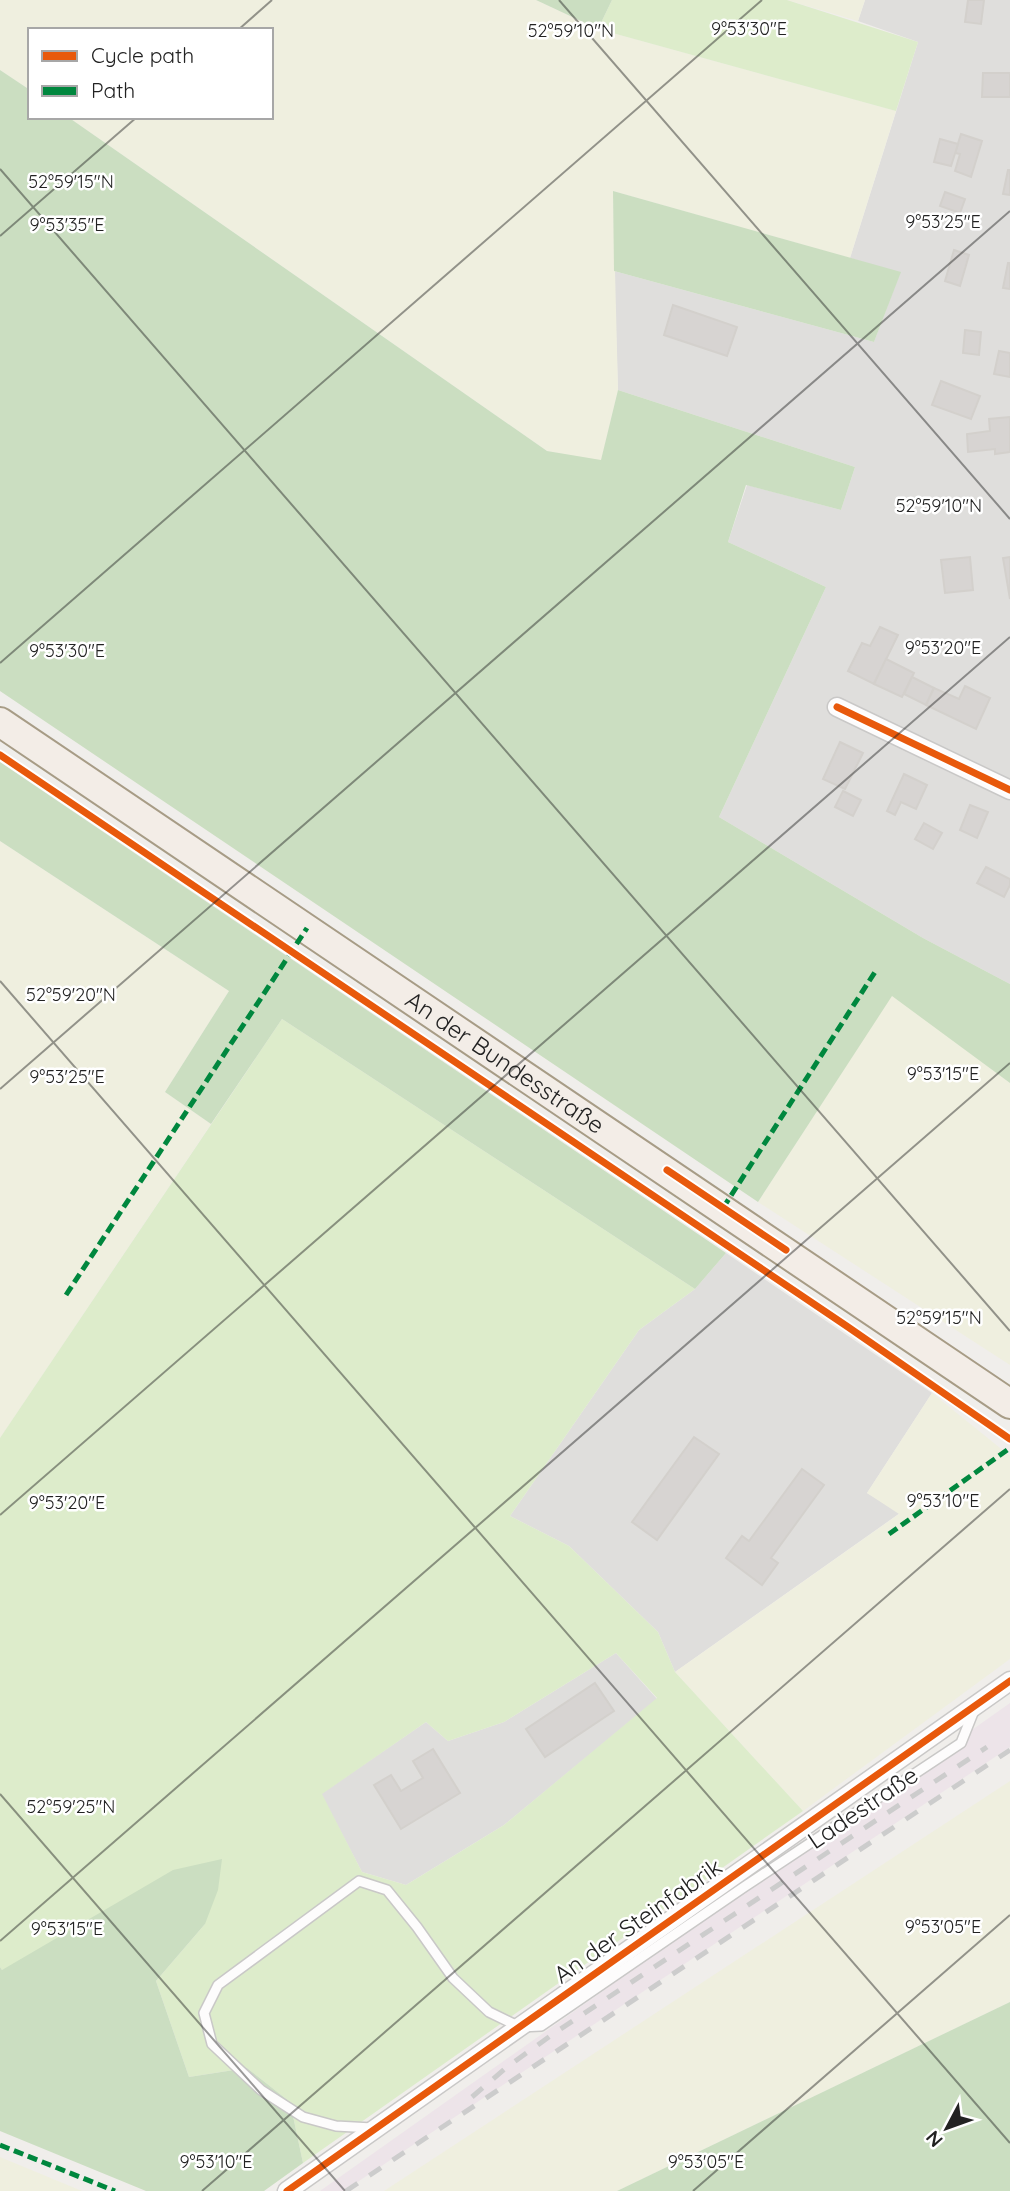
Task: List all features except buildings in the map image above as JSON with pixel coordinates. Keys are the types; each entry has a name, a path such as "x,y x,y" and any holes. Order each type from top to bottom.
{"main road":[{"name":"An der Bundesstraße","path":"0,722 1010,1404"}],"street":[{"path":"837,707 1010,790"},
{"name":"An der Steinfabrik","path":"287,2191 1010,1681"}],"lane":[{"path":"377,2128 336,2126 303,2117 261,2090 212,2044 204,2013 218,1985 359,1881 387,1889 453,1978 489,2012 520,2027"}],"shaded area":[{"path":"865,0 1010,0 1010,984 923,938 719,817 826,587 728,542 747,485 841,510 855,467 618,390 614,271 874,342 900,273 850,258 918,42 858,21"},
{"path":"726,1253 932,1393 867,1493 900,1513 675,1672 658,1632 569,1546 510,1516 639,1330 695,1289"},
{"path":"616,1653 657,1699 504,1825 406,1885 362,1872 321,1794 426,1722 448,1741 504,1722"},
{"path":"1010,1703 1010,1747 344,2191 320,2191"}],"green space":[{"path":"0,0 536,0 598,29 896,111 850,258 613,191 618,390 601,461 547,451 71,119 273,119 273,28 28,28 28,89 0,70"},
{"path":"536,0 612,0 598,29"},
{"path":"612,0 787,0 918,42 896,111 598,29"},
{"path":"787,0 865,0 858,21"},
{"path":"0,70 28,89 28,119 71,119 547,451 601,460 618,390 855,467 841,510 746,485 728,542 826,587 719,817 923,938 1010,984 1010,1083 892,996 758,1202 0,691"},
{"path":"613,191 901,272 874,342 614,271"},
{"path":"0,762 726,1253 695,1289 282,1019 211,1124 165,1092 229,991 0,841"},
{"path":"0,841 229,991 165,1092 211,1124 0,1438"},
{"path":"892,995 1010,1083 1010,1365 758,1202"},
{"path":"282,1019 695,1289 639,1330 510,1516 569,1546 658,1632 675,1672 803,1811 303,2163 290,2102 247,2068 189,2077 156,1981 205,1924 2,1970 0,1967 0,1438","holes":["616,1653 657,1698 504,1825 406,1885 362,1872 322,1794 426,1722 448,1741 504,1722"]},
{"path":"932,1393 1010,1456 1010,1659 803,1811 675,1672 899,1514 867,1493"},
{"path":"1010,1781 1010,2002 617,2191 384,2191"},
{"path":"222,1859 218,1890 205,1924 156,1981 189,2077 247,2068 290,2102 303,2163 264,2191 146,2191 0,2131 0,1967 2,1970 173,1870"},
{"path":"1010,2002 1010,2191 617,2191"},
{"path":"0,2157 82,2191 0,2191"}],"railway":[{"path":"472,2097 507,2067 553,2034 987,1747"},
{"path":"346,2191 1010,1750"}],"marked path":[{"path":"66,1295 307,928"},
{"path":"723,1208 875,972"},
{"path":"889,1534 1010,1448"},
{"path":"0,2145 115,2191"}],"cycle path":[{"path":"837,707 1010,790"},
{"path":"0,755 1010,1439"},
{"path":"667,1170 786,1250"},
{"name":"Ladestraße","path":"287,2191 1010,1681"}]}
